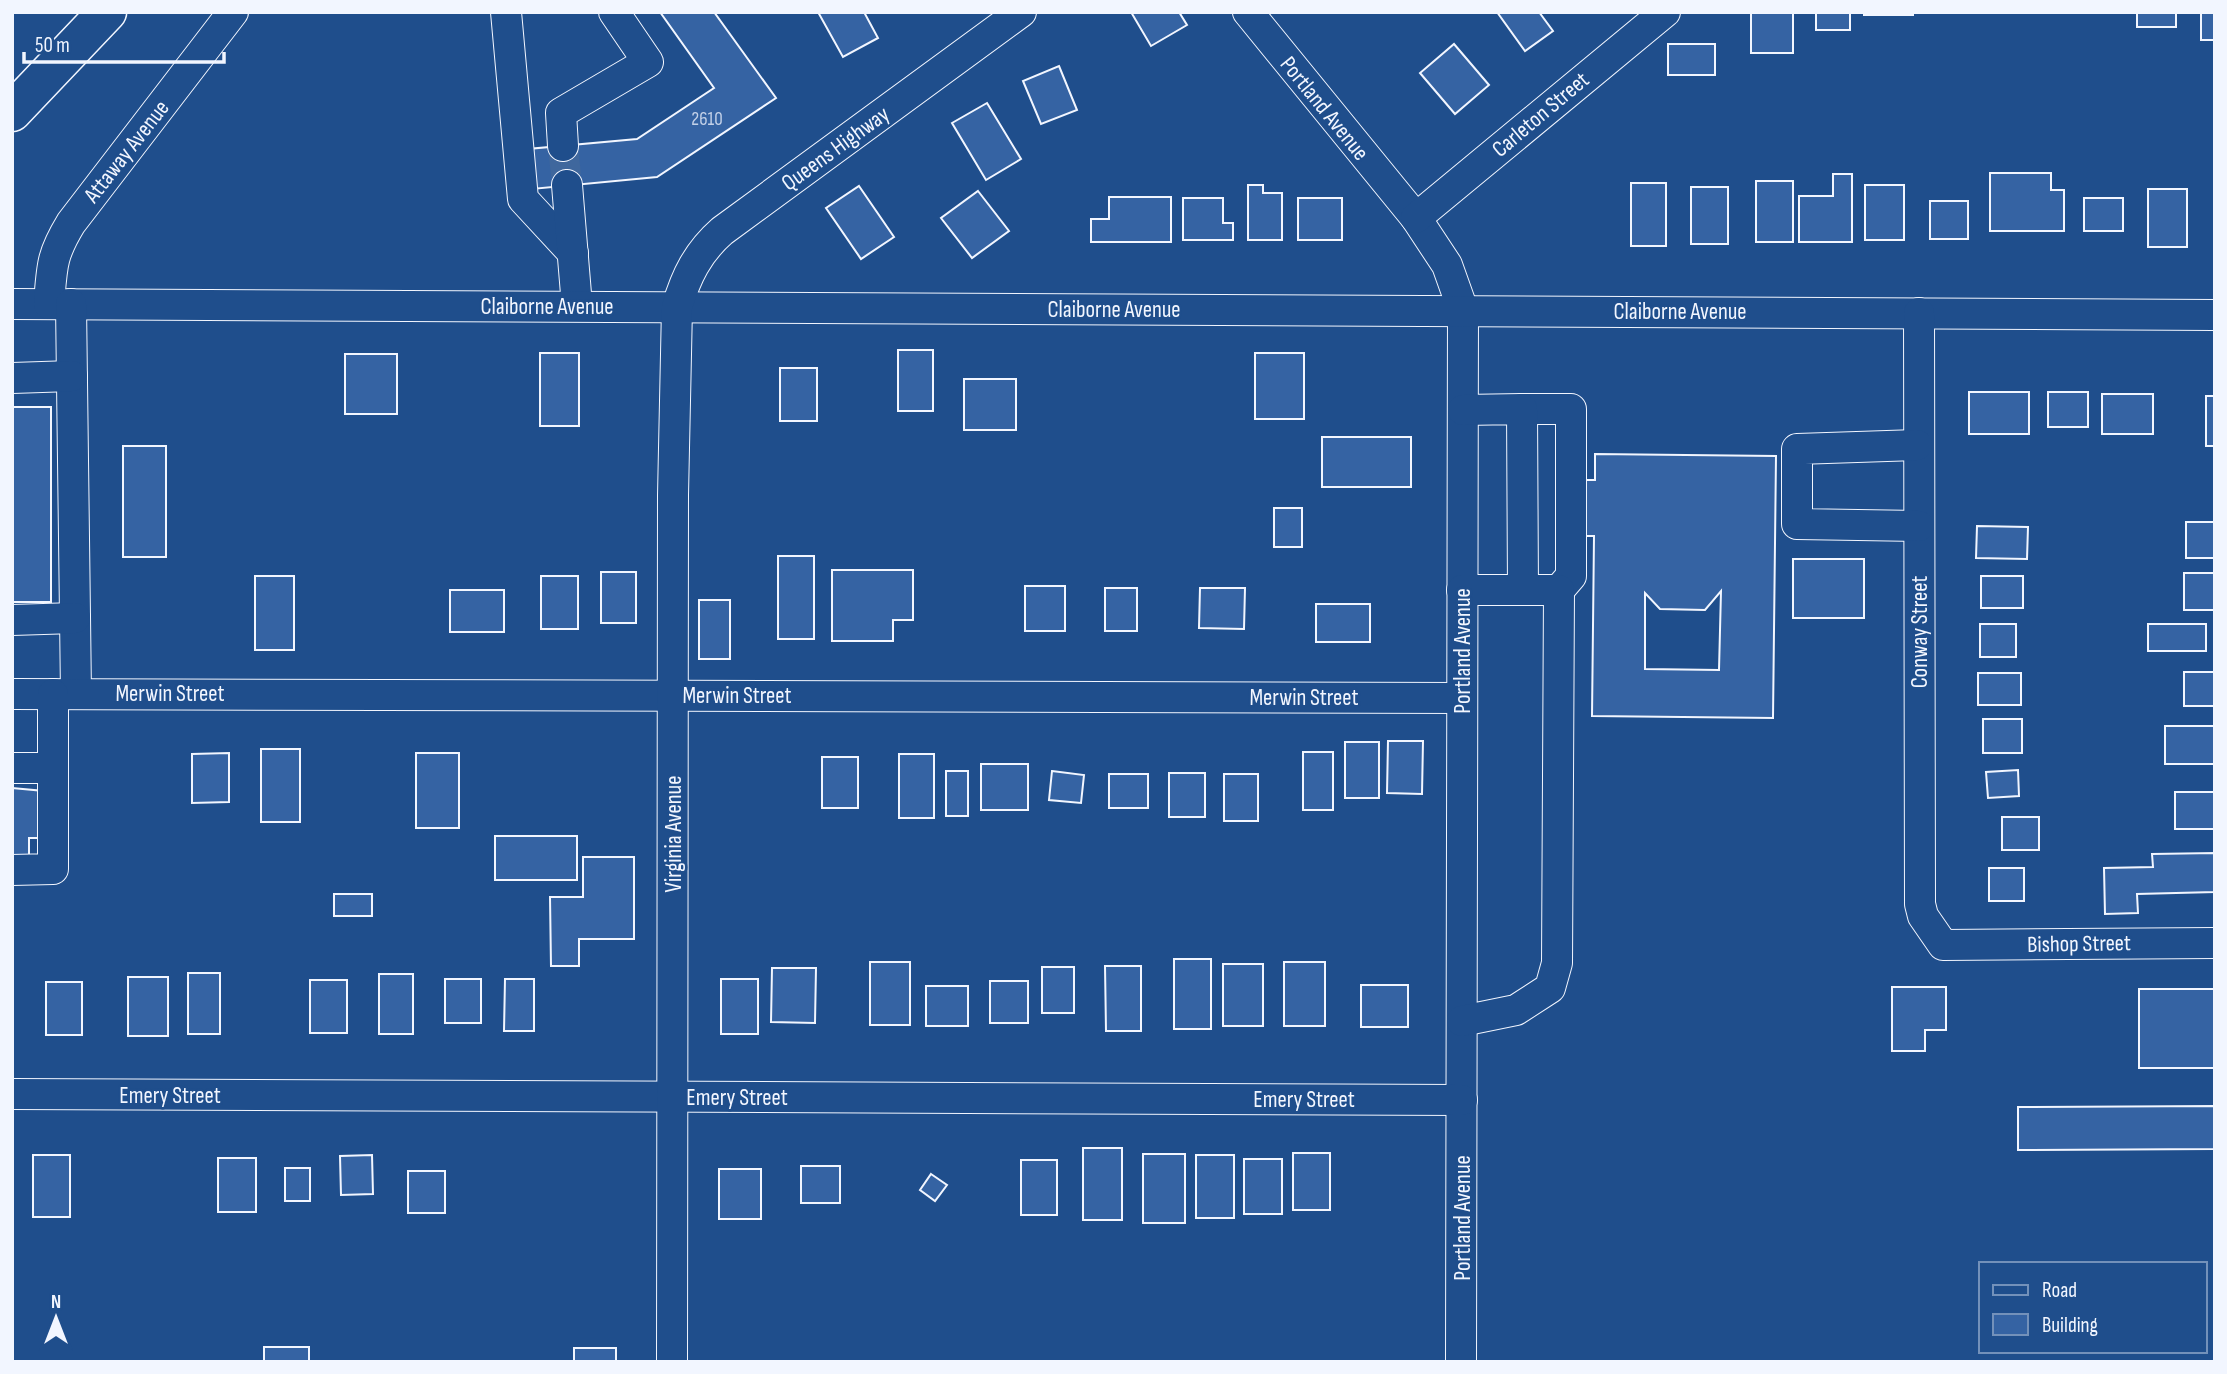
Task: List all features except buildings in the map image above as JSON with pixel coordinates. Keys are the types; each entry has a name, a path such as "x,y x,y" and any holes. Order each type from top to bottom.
{"highway":[{"path":"12,112 107,12"}],"street":[{"name":"Attaway Avenue","path":"12,870 52,869 53,768 75,618 72,376 52,262 57,246 71,223 233,12"},
{"path":"506,12 523,199 573,253"},
{"path":"515,106 561,113 648,62 614,12"},
{"name":"Queens Highway","path":"677,307 692,264 722,230 1020,12"},
{"name":"Portland Avenue","path":"1248,12 1416,218 1447,265 1463,310 1461,1362"},
{"name":"Carleton Street","path":"1416,218 1665,12"},
{"path":"561,113 563,146"},
{"path":"566,185 578,306"},
{"name":"Claiborne Avenue","path":"12,304 2215,315"},
{"name":"Virginia Avenue","path":"672,1362 673,495 677,307"},
{"name":"Conway Street","path":"1919,313 1917,445 1920,904 1923,916 1943,945"},
{"path":"12,378 72,376"},
{"path":"1521,409 1523,590"},
{"path":"1462,1021 1516,1010 1550,988 1557,962 1559,590 1571,576 1571,409 1463,410"},
{"path":"1917,445 1797,449 1797,524 1919,526"},
{"path":"1462,590 1559,590"},
{"path":"12,620 75,618"},
{"name":"Merwin Street","path":"12,694 1462,698"},
{"path":"12,768 53,768"},
{"name":"Bishop Street","path":"1943,945 2215,943"},
{"name":"Emery Street","path":"12,1094 1462,1100"}],"tunnel":[{"path":"563,146 567,185"}]}
